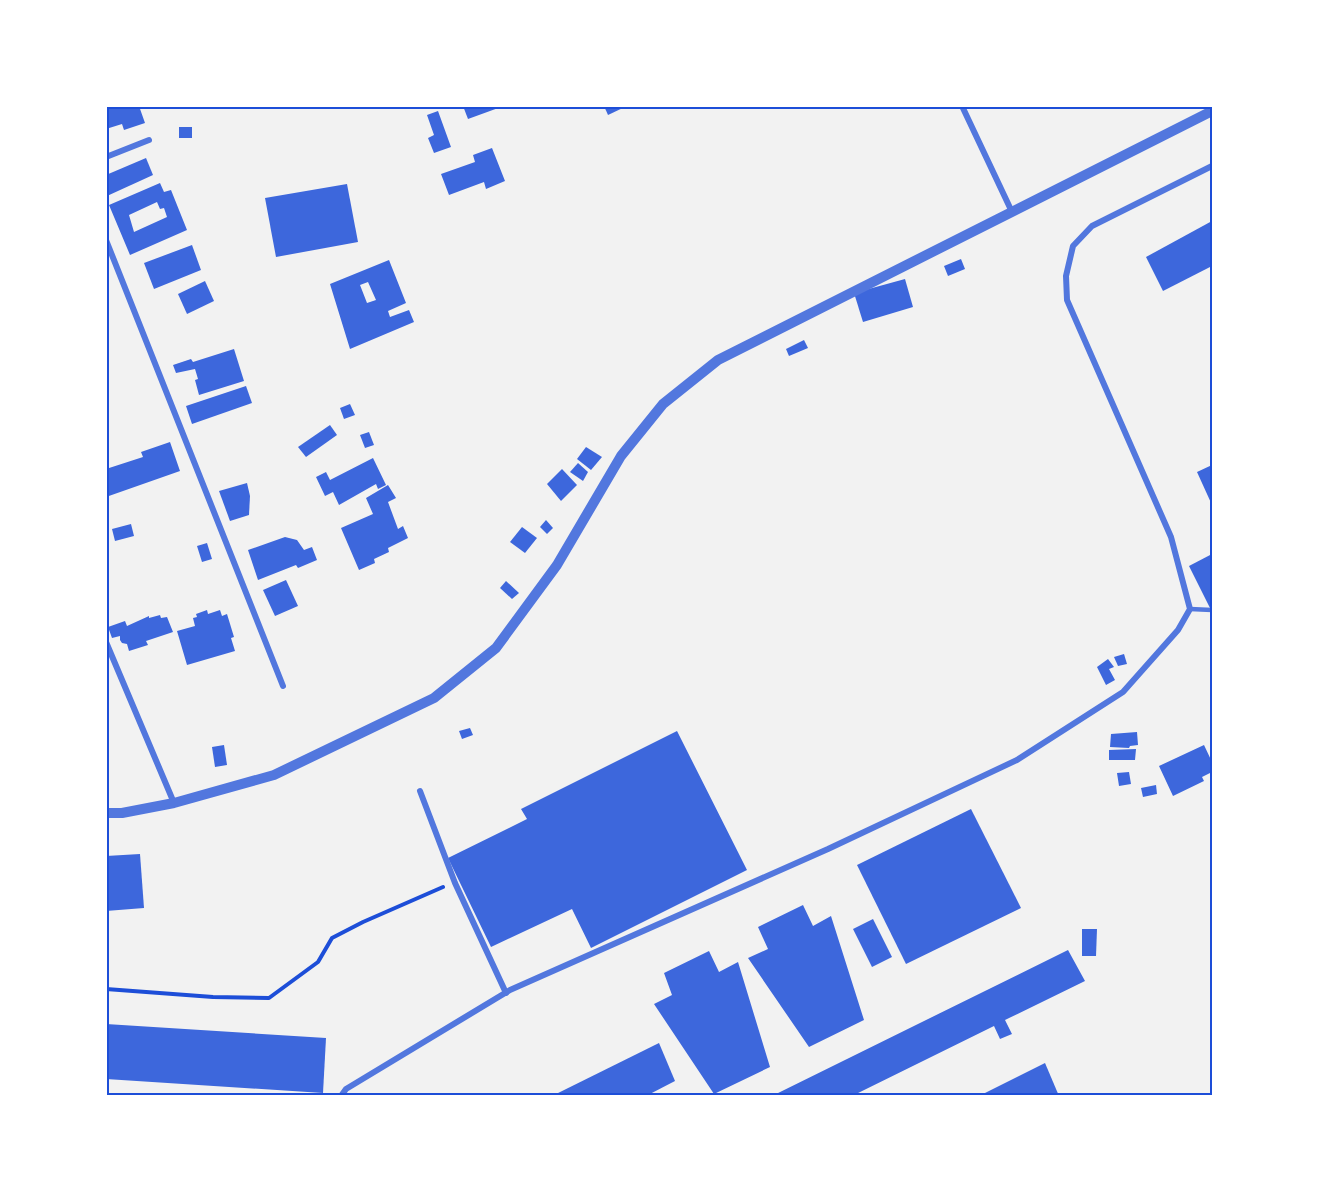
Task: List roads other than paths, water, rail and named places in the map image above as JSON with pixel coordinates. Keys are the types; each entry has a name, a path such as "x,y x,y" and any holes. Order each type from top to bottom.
{"street":[{"path":"962,106 1012,212"},
{"path":"106,813 122,813 174,803 274,776 434,698 496,648 557,565 621,456 663,404 718,360 1212,111"},
{"path":"106,157 149,140"},
{"path":"341,1095 346,1089 506,993 828,849 1017,760 1123,692 1178,630 1190,609 1171,537 1067,300 1066,276 1073,246 1092,226 1212,166"},
{"path":"106,240 283,686"},
{"path":"106,642 174,803"},
{"path":"420,791 455,883 506,993"}],"lane":[{"path":"1190,609 1212,610"}]}
